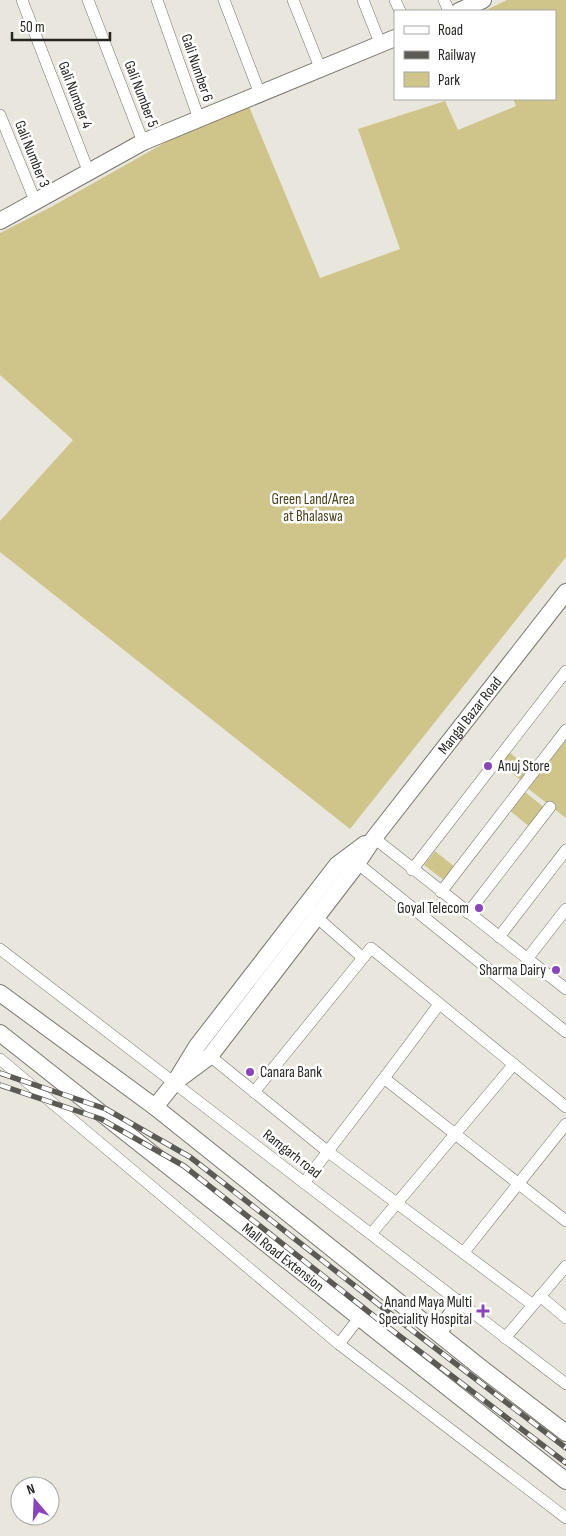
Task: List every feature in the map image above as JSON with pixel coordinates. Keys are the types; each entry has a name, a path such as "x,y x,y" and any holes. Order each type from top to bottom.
{"main road":[{"path":"461,10 484,0"},
{"path":"0,221 36,203 143,142 388,41"},
{"name":"Mangal Bazar Road","path":"374,838 566,592"},
{"path":"155,1107 175,1082 197,1046 311,912 357,863 374,838"},
{"path":"175,1082 210,1056 311,912 337,865 374,838"},
{"path":"0,993 155,1107 566,1433"},
{"name":"Mall Road Extension","path":"0,1033 566,1481"},
{"path":"438,1333 460,1303"}],"street":[{"name":"Gali Number 4","path":"22,0 89,173"},
{"name":"Gali Number 5","path":"88,0 143,142"},
{"name":"Gali Number 6","path":"157,0 199,119"},
{"path":"224,0 260,94"},
{"path":"293,0 321,70"},
{"path":"363,0 388,41"},
{"name":"Gali Number 3","path":"0,115 36,203"},
{"path":"412,870 566,671"},
{"path":"441,892 566,730"},
{"path":"468,913 550,807"},
{"path":"374,838 412,870 527,959 564,984"},
{"path":"499,937 566,850"},
{"path":"357,863 566,1032"},
{"path":"527,959 566,909"},
{"path":"311,912 362,958"},
{"path":"254,1092 371,948 566,1107"},
{"name":"Ramgarh road","path":"0,949 566,1384"},
{"path":"304,1183 327,1150 385,1079 439,1004"},
{"path":"210,1056 327,1150 464,1252 536,1301 566,1318"},
{"path":"0,1059 339,1344 566,1518"},
{"path":"371,1234 514,1064"},
{"path":"385,1079 566,1221"},
{"path":"464,1252 566,1124"},
{"path":"505,1338 566,1266"},
{"path":"339,1344 359,1318"}],"green space":[{"name":"Green Land/Area at Bhalaswa","path":"507,0 566,0 566,557 350,829 0,552 0,521 73,440 0,375 0,233 51,207 198,124 248,104 320,278 400,249 358,129 445,101 458,130 516,106 513,100 556,100 556,10 486,10"},
{"path":"566,738 566,818 526,787"},
{"path":"509,752 531,770 522,781 500,764"},
{"path":"525,792 545,808 530,827 509,810"},
{"path":"435,851 455,867 445,881 424,865"}],"railway":[{"path":"0,1073 106,1109 190,1157 566,1448"},
{"path":"0,1085 101,1119 184,1166 389,1328 566,1463"}],"place":[{"name":"Anuj Store","path":"488,766"},
{"name":"Goyal Telecom","path":"479,908"},
{"name":"Sharma Dairy","path":"556,970"},
{"name":"Canara Bank","path":"250,1072"},
{"name":"Anand Maya Multi Speciality Hospital","path":"483,1311"}]}
